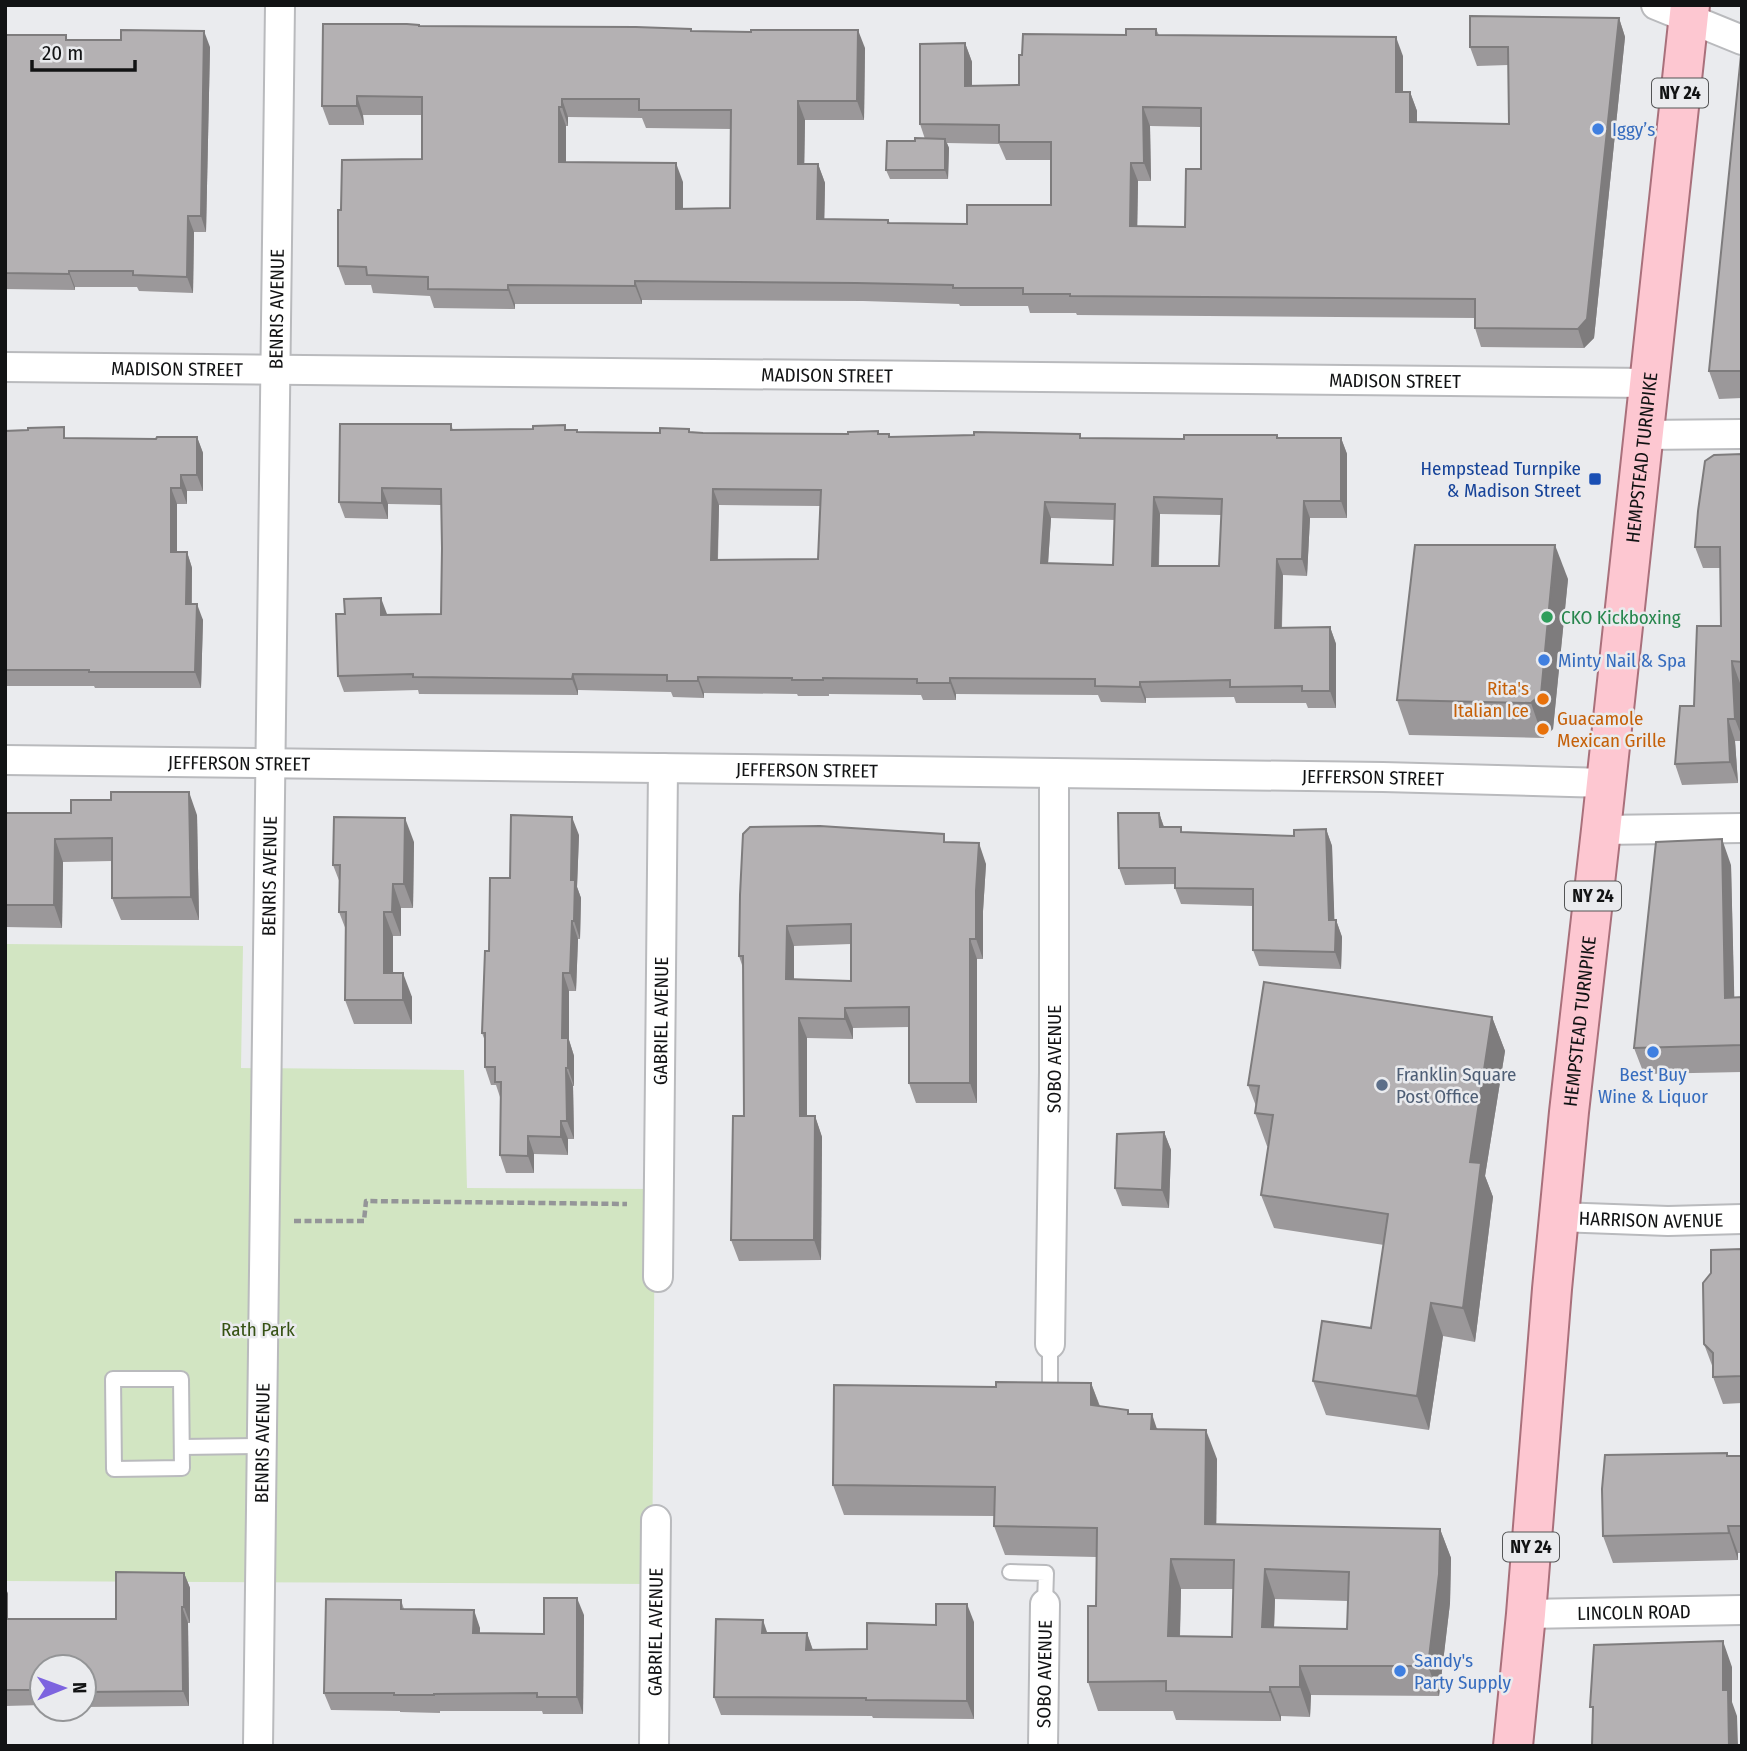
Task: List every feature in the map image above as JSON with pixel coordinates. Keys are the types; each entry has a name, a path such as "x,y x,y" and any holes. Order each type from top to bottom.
{"main road":[{"name":"HEMPSTEAD TURNPIKE","path":"1513,1746 1558,1217 1649,383 1678,9"}],"street":[{"name":"BENRIS AVENUE","path":"258,1746 280,5"},
{"path":"1678,9 1742,40"},
{"name":"MADISON STREET","path":"5,367 1649,383"},
{"path":"1643,435 1742,434"},
{"name":"JEFFERSON STREET","path":"5,760 1383,777 1606,783"},
{"name":"GABRIEL AVENUE","path":"658,1277 663,768"},
{"name":"SOBO AVENUE","path":"1050,1344 1054,773"},
{"path":"1601,830 1742,828"},
{"name":"HARRISON AVENUE","path":"1558,1217 1668,1221 1742,1219"},
{"name":"GABRIEL AVENUE","path":"654,1746 656,1520"},
{"name":"SOBO AVENUE","path":"1044,1746 1045,1604"},
{"name":"LINCOLN ROAD","path":"1526,1614 1742,1610"}],"lane":[{"path":"1050,1344 1050,1384"},
{"path":"113,1379 181,1379 182,1447 182,1468 114,1469 113,1379"},
{"path":"182,1447 262,1446"},
{"path":"1010,1572 1046,1573 1045,1604"}],"path":[{"path":"265,1220 365,1221 366,1201 659,1204"}],"green space":[{"name":"Rath Park","path":"5,944 243,946 241,1068 464,1070 467,1188 655,1189 652,1584 5,1581"}],"building":[{"path":"1470,16 1619,18 1587,319 1578,329 1475,328 1475,299 1070,296 1023,294 1023,288 856,283 635,281 635,286 508,285 508,290 428,289 428,277 367,275 366,267 338,266 338,210 341,210 342,160 422,159 422,97 357,96 357,106 322,106 323,24 636,27 751,32 858,30 857,101 798,101 798,164 818,164 817,219 888,220 888,223 967,224 967,205 1051,205 1051,142 999,142 999,125 920,124 920,44 965,43 965,86 1019,85 1019,55 1022,55 1023,34 1126,35 1126,29 1156,29 1156,35 1396,37 1396,92 1410,92 1410,122 1509,124 1508,47 1470,47","holes":["562,99 639,99 639,110 731,110 730,208 676,209 676,163 559,162 559,107 562,107","1143,107 1201,108 1201,169 1186,169 1185,227 1130,226 1131,163 1144,163"]},
{"path":"121,30 204,31 201,216 188,216 187,277 133,275 133,271 5,273 5,35 66,35 66,40 121,40"},
{"path":"1741,55 1742,371 1709,371"},
{"path":"915,138 945,139 945,170 886,170 887,141 915,141"},
{"path":"340,424 451,424 451,430 533,429 533,426 565,425 565,430 577,432 660,433 660,428 689,429 689,432 703,433 848,434 878,431 878,434 889,434 889,437 974,435 974,432 1080,434 1080,438 1184,439 1184,435 1277,435 1277,438 1341,438 1341,501 1304,501 1302,559 1277,559 1275,628 1330,627 1330,691 1302,691 1302,686 1230,687 1230,680 1140,682 1140,687 1095,686 1095,679 950,678 950,683 917,683 917,679 792,680 698,677 698,681 667,681 667,675 573,674 572,679 413,677 413,674 338,676 336,614 345,614 344,599 381,598 381,615 441,614 442,548 441,489 382,488 382,503 339,502","holes":["713,489 821,490 818,559 711,560","1154,497 1222,499 1219,566 1152,566","1045,502 1115,504 1113,565 1041,563"]},
{"path":"64,427 64,438 197,437 197,475 181,475 181,488 171,488 171,552 187,552 186,604 197,604 195,672 5,670 5,431"},
{"path":"1742,454 1742,662 1732,661 1735,719 1728,719 1730,762 1675,764 1680,706 1694,706 1697,626 1721,626 1720,547 1695,547 1705,461 1714,455"},
{"path":"1415,545 1555,545 1541,694 1531,703 1397,700"},
{"path":"111,792 189,792 191,897 112,898 112,838 55,839 54,905 5,905 5,813 71,813 71,800 111,800"},
{"path":"1118,813 1159,813 1160,827 1181,827 1181,832 1294,836 1294,830 1326,829 1329,920 1336,920 1335,952 1253,950 1253,889 1175,888 1175,868 1119,868"},
{"path":"511,815 572,817 571,880 575,880 574,921 570,973 563,973 562,1038 568,1038 567,1121 561,1121 561,1137 528,1136 528,1156 500,1155 501,1082 495,1082 495,1067 485,1067 485,1033 482,1033 485,951 489,951 490,878 510,878"},
{"path":"334,817 405,818 404,884 393,884 392,912 384,912 384,973 403,973 403,1000 345,1000 346,912 339,912 340,865 333,865"},
{"path":"820,826 944,834 944,842 979,843 976,939 970,939 970,1083 909,1083 909,1007 845,1008 845,1019 799,1018 800,1116 815,1116 814,1240 731,1240 733,1116 744,1116 743,956 739,956 740,895 743,834 750,827","holes":["851,924 851,981 786,979 787,926"]},
{"path":"1722,839 1725,998 1742,997 1742,1045 1634,1048 1656,842"},
{"path":"1264,982 1492,1017 1470,1162 1481,1163 1463,1308 1431,1303 1417,1396 1313,1381 1322,1321 1371,1328 1388,1214 1261,1195 1273,1115 1255,1113 1259,1086 1248,1085"},
{"path":"1164,1132 1162,1190 1115,1188 1117,1134"},
{"path":"1742,1249 1742,1376 1713,1377 1713,1353 1704,1344 1703,1283 1711,1273 1711,1250"},
{"path":"996,1382 1091,1383 1091,1405 1128,1410 1128,1414 1152,1414 1151,1429 1206,1430 1205,1524 1440,1529 1439,1574 1428,1666 1300,1666 1300,1687 1270,1687 1270,1692 1166,1691 1166,1681 1088,1682 1088,1606 1096,1606 1097,1528 994,1526 995,1487 833,1485 834,1385 996,1387","holes":["1171,1559 1234,1560 1232,1637 1168,1636","1265,1569 1349,1572 1347,1629 1262,1627"]},
{"path":"1727,1453 1727,1456 1742,1456 1742,1526 1728,1526 1729,1533 1603,1536 1602,1489 1605,1455"},
{"path":"116,1572 184,1573 183,1691 98,1692 98,1653 28,1653 28,1690 5,1690 5,1619 116,1619"},
{"path":"544,1598 577,1598 577,1697 537,1697 537,1693 324,1693 326,1599 401,1600 401,1609 474,1610 473,1633 544,1634"},
{"path":"936,1604 967,1604 967,1701 714,1697 716,1619 763,1620 762,1633 807,1633 806,1650 867,1649 867,1623 936,1625"},
{"path":"1723,1641 1723,1690 1728,1690 1729,1746 1592,1746 1593,1707 1590,1707 1594,1645"}],"place":[{"name":"Iggy’s","path":"1598,129"},
{"name":"Hempstead Turnpike & Madison Street","path":"1595,479"},
{"name":"CKO Kickboxing","path":"1547,617"},
{"name":"Minty Nail & Spa","path":"1544,660"},
{"name":"Rita's Italian Ice","path":"1543,699"},
{"name":"Guacamole Mexican Grille","path":"1543,729"},
{"name":"Best Buy Wine & Liquor","path":"1653,1052"},
{"name":"Franklin Square Post Office","path":"1382,1085"},
{"name":"Sandy's Party Supply","path":"1400,1671"}]}
